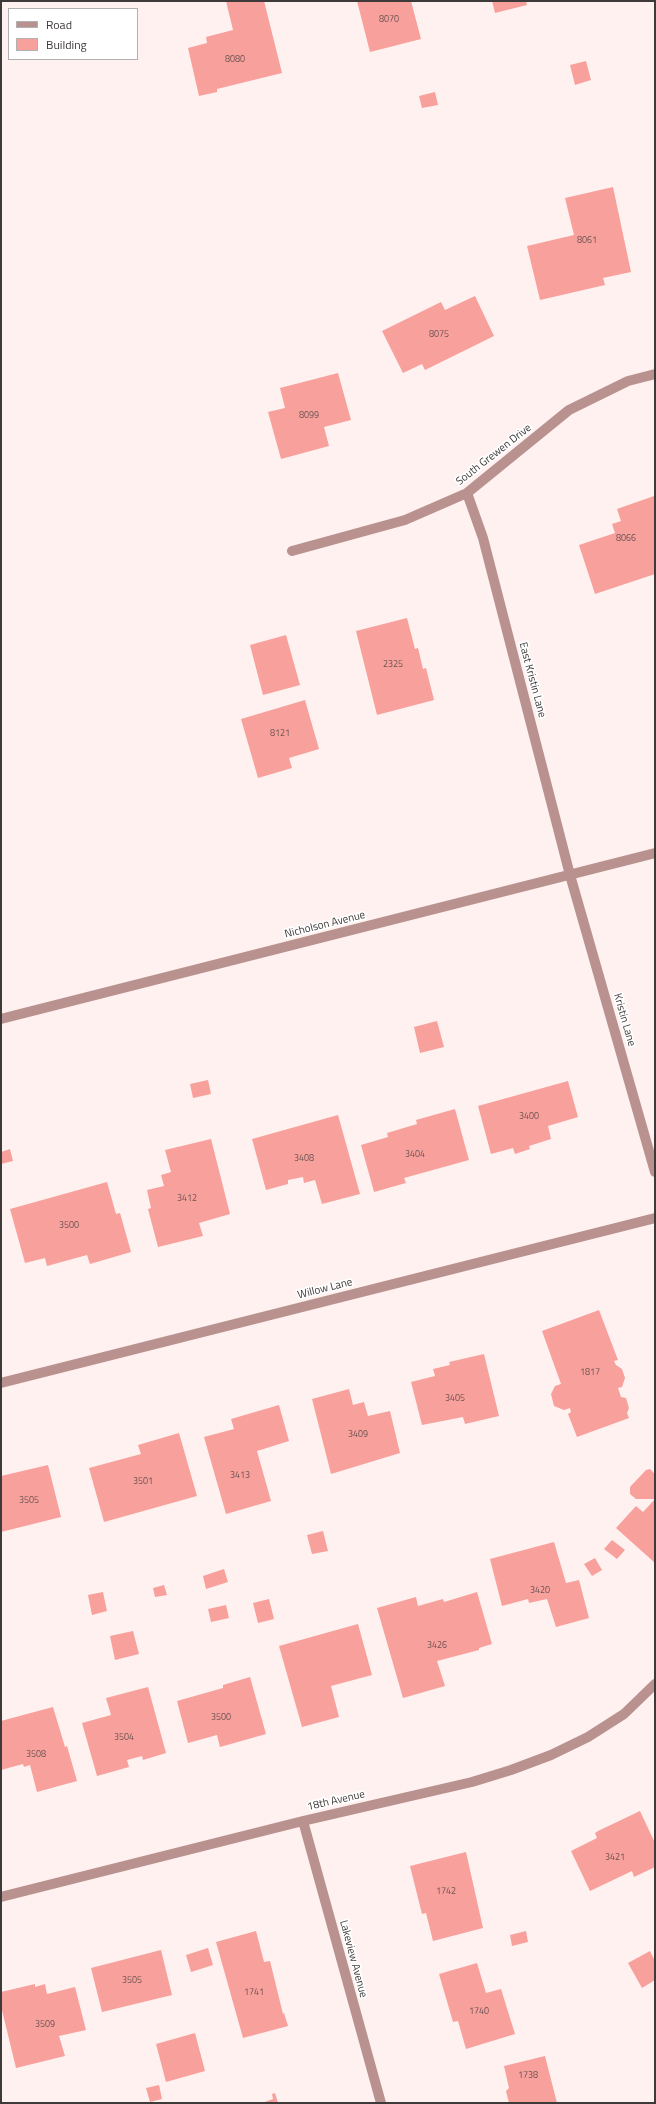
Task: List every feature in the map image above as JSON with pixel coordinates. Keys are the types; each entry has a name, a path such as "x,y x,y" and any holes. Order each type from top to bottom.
{"street":[{"name":"South Grewen Drive","path":"292,551 405,520 467,493 569,410 628,381 655,374"},
{"name":"East Kristin Lane","path":"467,493 483,538 570,875"},
{"name":"Nicholson Avenue","path":"1,1019 655,854"},
{"name":"Kristin Lane","path":"570,875 655,1172"},
{"name":"Willow Lane","path":"1,1383 655,1218"},
{"name":"18th Avenue","path":"1,1897 303,1821 472,1782 551,1755 588,1737 624,1714 655,1684"},
{"name":"Lakeview Avenue","path":"303,1821 381,2103"}],"building":[{"path":"226,1 264,1 282,73 217,89 217,92 199,96 188,48 207,43 206,37 233,30"},
{"path":"357,1 411,1 421,39 370,52"},
{"path":"492,1 526,1 527,5 495,13"},
{"path":"586,61 591,80 575,85 570,65"},
{"path":"435,92 438,105 422,108 419,96"},
{"path":"613,187 631,272 603,278 605,285 540,300 527,246 574,235 565,198"},
{"path":"475,296 494,336 425,370 422,364 403,373 382,331 441,302 445,310"},
{"path":"338,373 351,420 324,427 329,446 281,459 268,412 285,408 280,388"},
{"path":"654,496 655,574 595,594 579,545 615,533 612,524 621,521 617,509"},
{"path":"407,618 415,649 418,648 423,669 426,668 434,700 377,715 356,631"},
{"path":"286,635 300,685 263,695 250,645"},
{"path":"305,700 319,749 289,758 292,768 258,778 241,719"},
{"path":"437,1021 444,1047 420,1053 414,1027"},
{"path":"208,1080 211,1094 193,1098 190,1084"},
{"path":"568,1081 578,1117 548,1126 551,1139 529,1146 530,1149 515,1154 513,1148 491,1154 478,1106"},
{"path":"455,1109 469,1160 404,1178 406,1183 374,1192 361,1145 388,1137 387,1133 417,1124 416,1120"},
{"path":"338,1115 360,1194 322,1204 315,1180 304,1183 303,1177 288,1180 288,1184 266,1190 252,1139"},
{"path":"211,1139 230,1214 199,1223 203,1236 158,1247 148,1209 151,1208 147,1190 164,1186 161,1175 171,1172 165,1150"},
{"path":"10,1149 13,1161 1,1164 1,1152"},
{"path":"107,1182 116,1214 120,1213 131,1252 90,1264 87,1255 47,1266 45,1258 25,1263 10,1209"},
{"path":"599,1310 618,1360 614,1361 616,1365 622,1369 625,1378 622,1387 618,1388 621,1397 626,1398 629,1408 627,1413 629,1418 577,1437 568,1414 571,1412 570,1408 564,1410 554,1406 551,1394 555,1386 561,1384 542,1331"},
{"path":"484,1354 499,1416 465,1424 463,1417 422,1425 411,1382 435,1376 433,1369 450,1365 449,1362"},
{"path":"349,1389 353,1405 364,1402 368,1416 390,1411 400,1453 331,1474 312,1399"},
{"path":"279,1405 289,1441 257,1451 271,1501 226,1514 204,1437 234,1429 231,1419"},
{"path":"179,1433 197,1496 104,1522 89,1468 141,1454 138,1445"},
{"path":"48,1465 61,1517 1,1532 1,1476"},
{"path":"650,1469 655,1474 655,1499 636,1499 630,1494 630,1487 646,1470"},
{"path":"655,1499 655,1563 616,1528 636,1506 643,1512"},
{"path":"323,1531 328,1551 312,1554 307,1535"},
{"path":"612,1540 625,1550 617,1559 604,1549"},
{"path":"554,1542 566,1583 579,1580 589,1618 556,1627 547,1599 529,1603 528,1599 502,1606 490,1559"},
{"path":"595,1558 602,1570 592,1576 584,1564"},
{"path":"224,1569 228,1582 206,1589 203,1576"},
{"path":"164,1585 167,1595 155,1597 153,1588"},
{"path":"103,1592 107,1611 92,1615 88,1595"},
{"path":"477,1592 492,1644 479,1648 479,1650 437,1661 445,1686 403,1698 377,1608 416,1597 418,1606 443,1599 444,1602"},
{"path":"269,1599 274,1619 258,1623 253,1603"},
{"path":"226,1605 229,1618 211,1622 208,1609"},
{"path":"358,1624 372,1675 331,1686 339,1717 302,1727 279,1646"},
{"path":"133,1631 139,1654 115,1660 110,1636"},
{"path":"250,1677 266,1734 220,1747 217,1735 188,1743 177,1701 223,1688 223,1685"},
{"path":"148,1687 166,1753 143,1760 142,1756 127,1760 129,1767 97,1776 82,1723 111,1715 106,1698"},
{"path":"53,1707 65,1747 67,1746 77,1781 37,1792 30,1765 24,1767 23,1764 1,1770 1,1721"},
{"path":"640,1811 655,1843 655,1867 634,1877 632,1871 590,1891 571,1851 597,1838 595,1833 598,1831"},
{"path":"466,1852 483,1928 433,1941 426,1913 422,1914 410,1866"},
{"path":"256,1931 264,1962 270,1961 283,2014 284,2013 288,2026 243,2038 216,1942"},
{"path":"526,1931 528,1942 512,1946 510,1935"},
{"path":"208,1948 213,1965 191,1972 186,1955"},
{"path":"161,1950 172,1995 102,2012 91,1968"},
{"path":"650,1951 655,1961 655,1980 642,1988 628,1963"},
{"path":"477,1963 486,1993 501,1989 515,2034 466,2049 458,2021 453,2022 439,1974"},
{"path":"35,1984 35,1987 45,1984 47,1994 75,1987 86,2030 59,2036 65,2056 16,2068 1,2006 1,1992"},
{"path":"195,2033 205,2071 166,2082 156,2044"},
{"path":"545,2056 557,2103 509,2103 506,2091 509,2088 504,2066"},
{"path":"159,2085 162,2099 150,2102 146,2088"},
{"path":"275,2093 278,2103 262,2103 273,2099 272,2094"}]}
